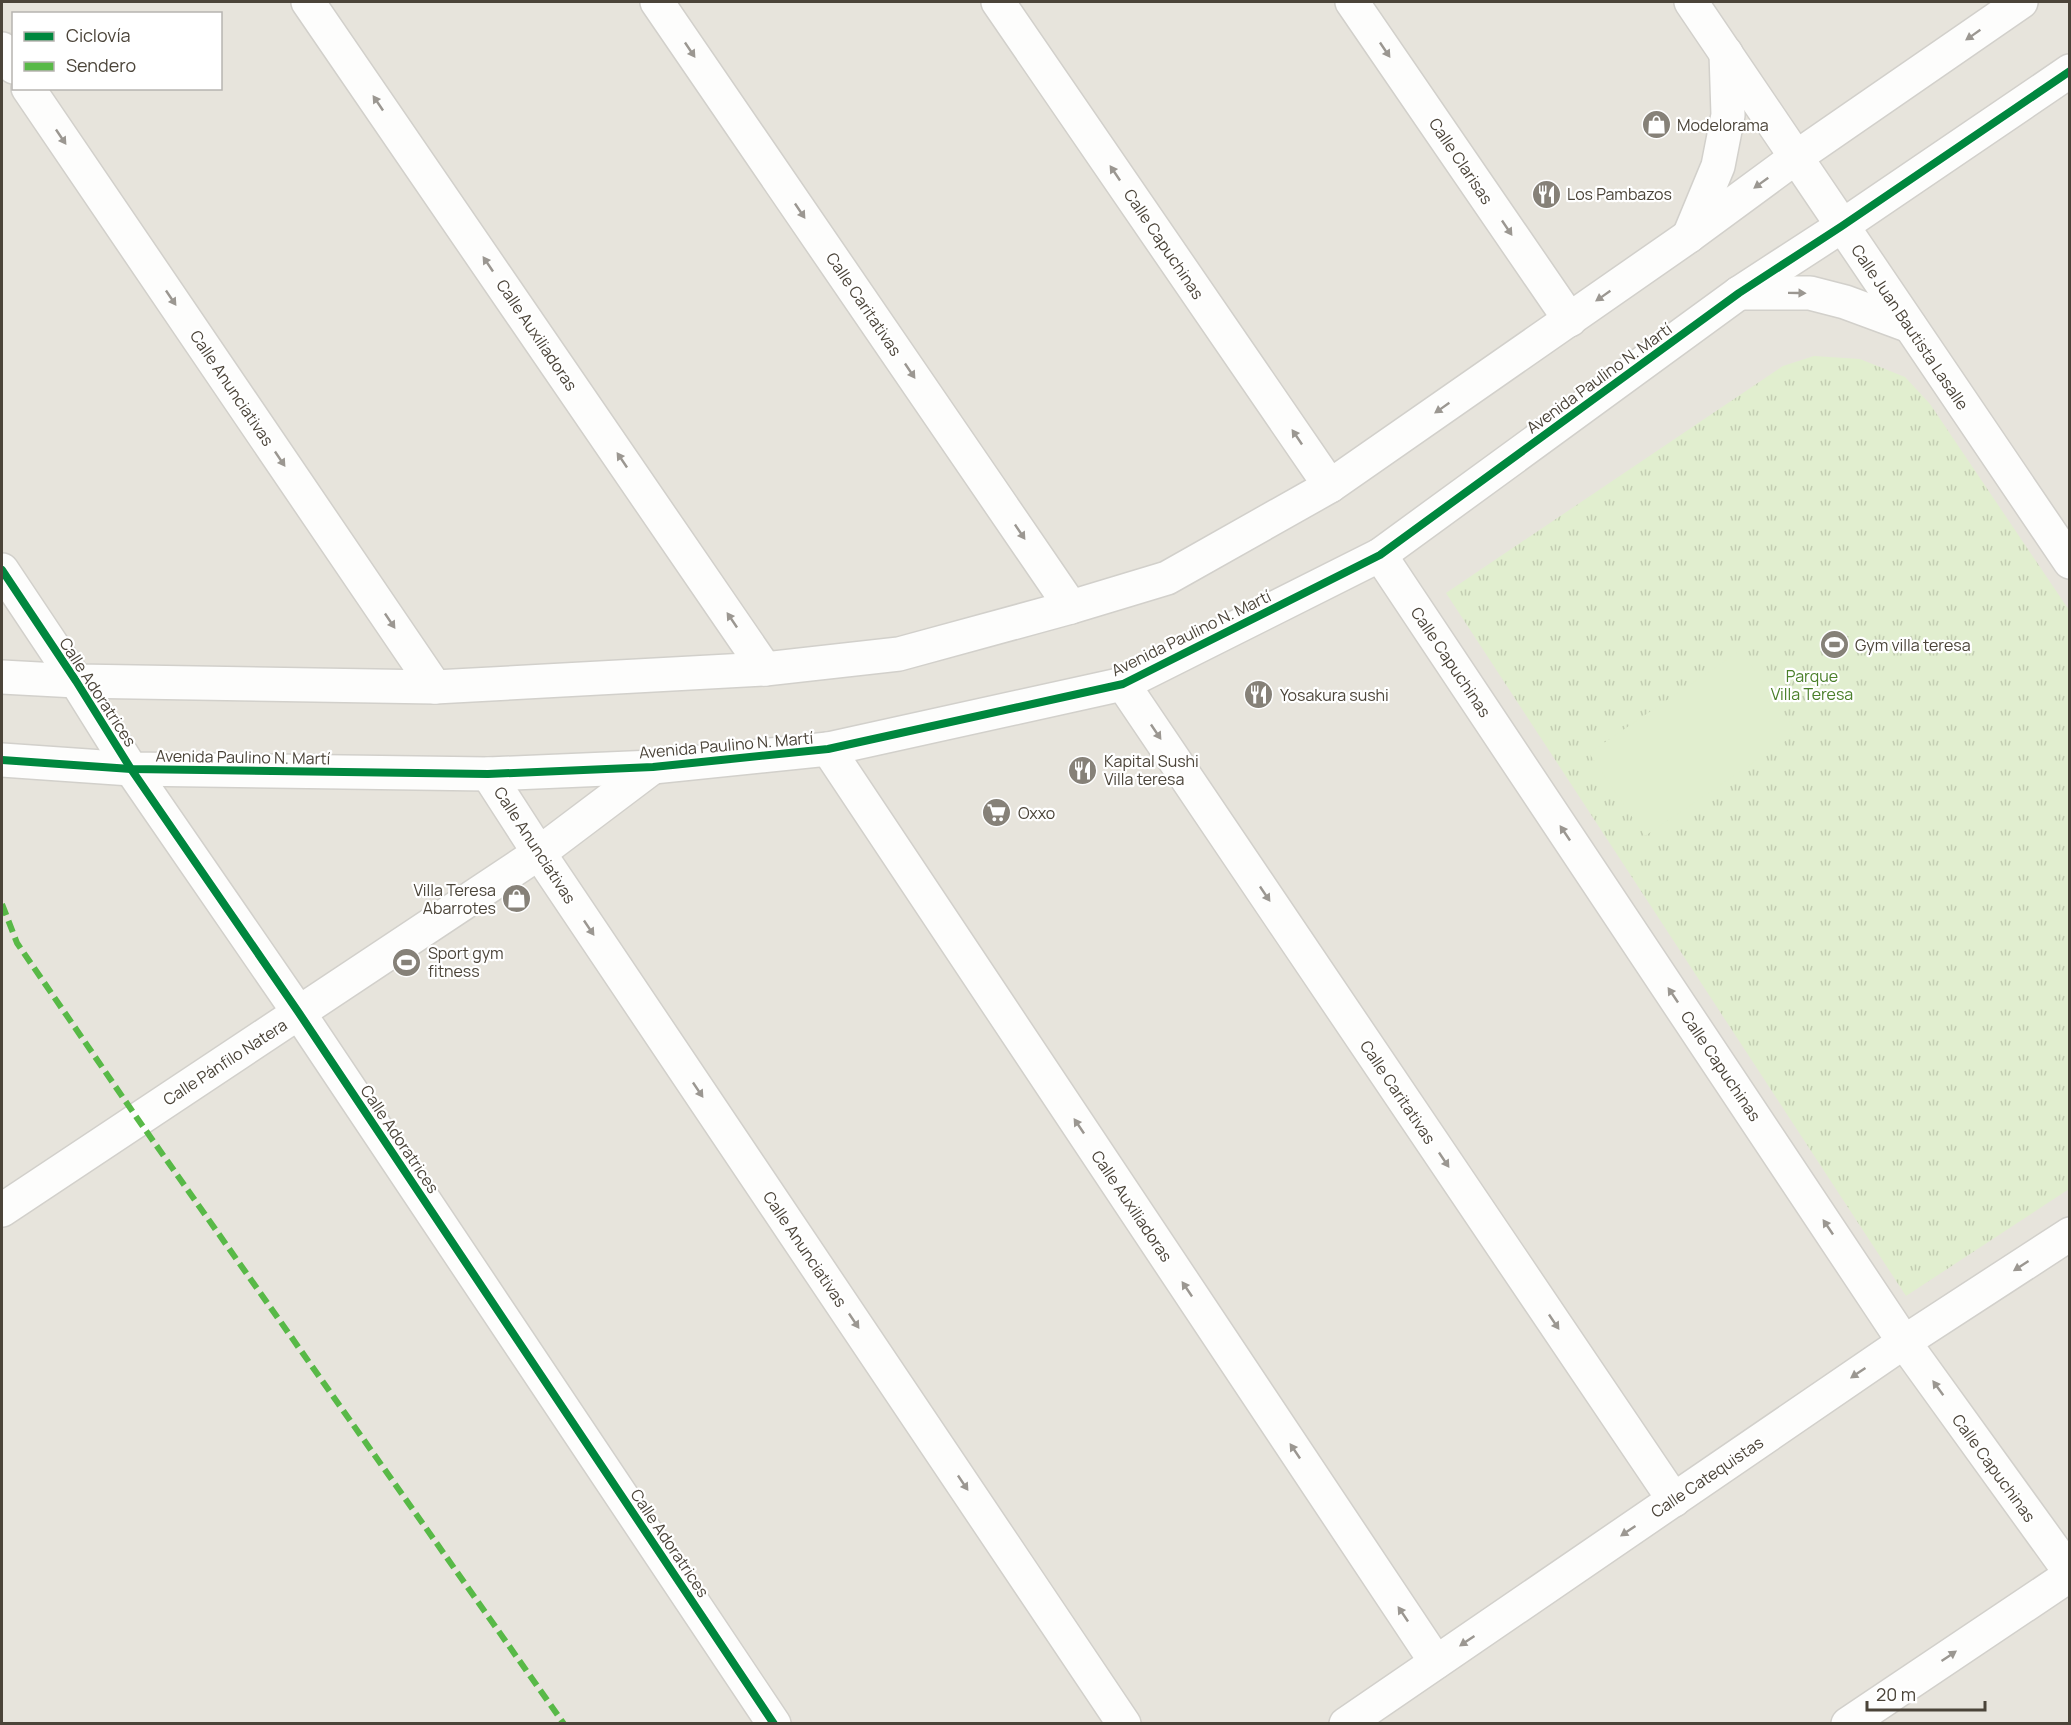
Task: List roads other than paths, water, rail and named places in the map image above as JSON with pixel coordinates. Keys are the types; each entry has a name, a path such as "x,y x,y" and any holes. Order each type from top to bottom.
{"street":[{"name":"Calle Auxiliadoras","path":"308,2 765,669"},
{"name":"Calle Caritativas","path":"657,2 1071,607"},
{"name":"Calle Capuchinas","path":"998,2 1330,486"},
{"name":"Calle Clarisas","path":"1352,2 1570,320"},
{"name":"Calle Juan Bautista Lasalle","path":"1691,2 2070,562"},
{"path":"2,677 75,681 435,687 765,669 899,654 1167,578 1330,486 1570,320 1796,158 2020,2"},
{"path":"2,49 12,63"},
{"path":"1689,236 1718,166 1728,115 1726,53"},
{"name":"Avenida Paulino N. Martí","path":"2,760 131,769 488,774 653,767 828,749 1123,684 1380,555 1739,293 2070,71"},
{"name":"Calle Anunciativas","path":"29,90 435,687"},
{"path":"1739,293 1810,293 1845,302 1910,326"},
{"name":"Calle Capuchinas","path":"1380,555 1904,1342 2070,1574"},
{"name":"Calle Adoratrices","path":"2,570 131,769 299,1013 774,1724"},
{"name":"Calle Caritativas","path":"1123,684 1674,1500"},
{"name":"Calle Auxiliadoras","path":"828,749 1436,1662"},
{"name":"Calle Pánfilo Natera","path":"2,1210 539,853 653,767"},
{"name":"Calle Anunciativas","path":"488,774 1124,1724"},
{"name":"Calle Catequistas","path":"1346,1724 1904,1342 2070,1234"},
{"path":"1848,1724 2070,1574"}],"place":[{"name":"Modelorama","path":"1656,125"},
{"name":"Los Pambazos","path":"1546,194"},
{"name":"Gym villa teresa","path":"1834,645"},
{"name":"Yosakura sushi","path":"1259,695"},
{"name":"Kapital Sushi Villa teresa","path":"1083,770"},
{"name":"Oxxo","path":"997,813"},
{"name":"Villa Teresa Abarrotes","path":"517,899"},
{"name":"Sport gym fitness","path":"407,962"}],"park label":[{"name":"Parque Villa Teresa","path":"1812,685"}]}
